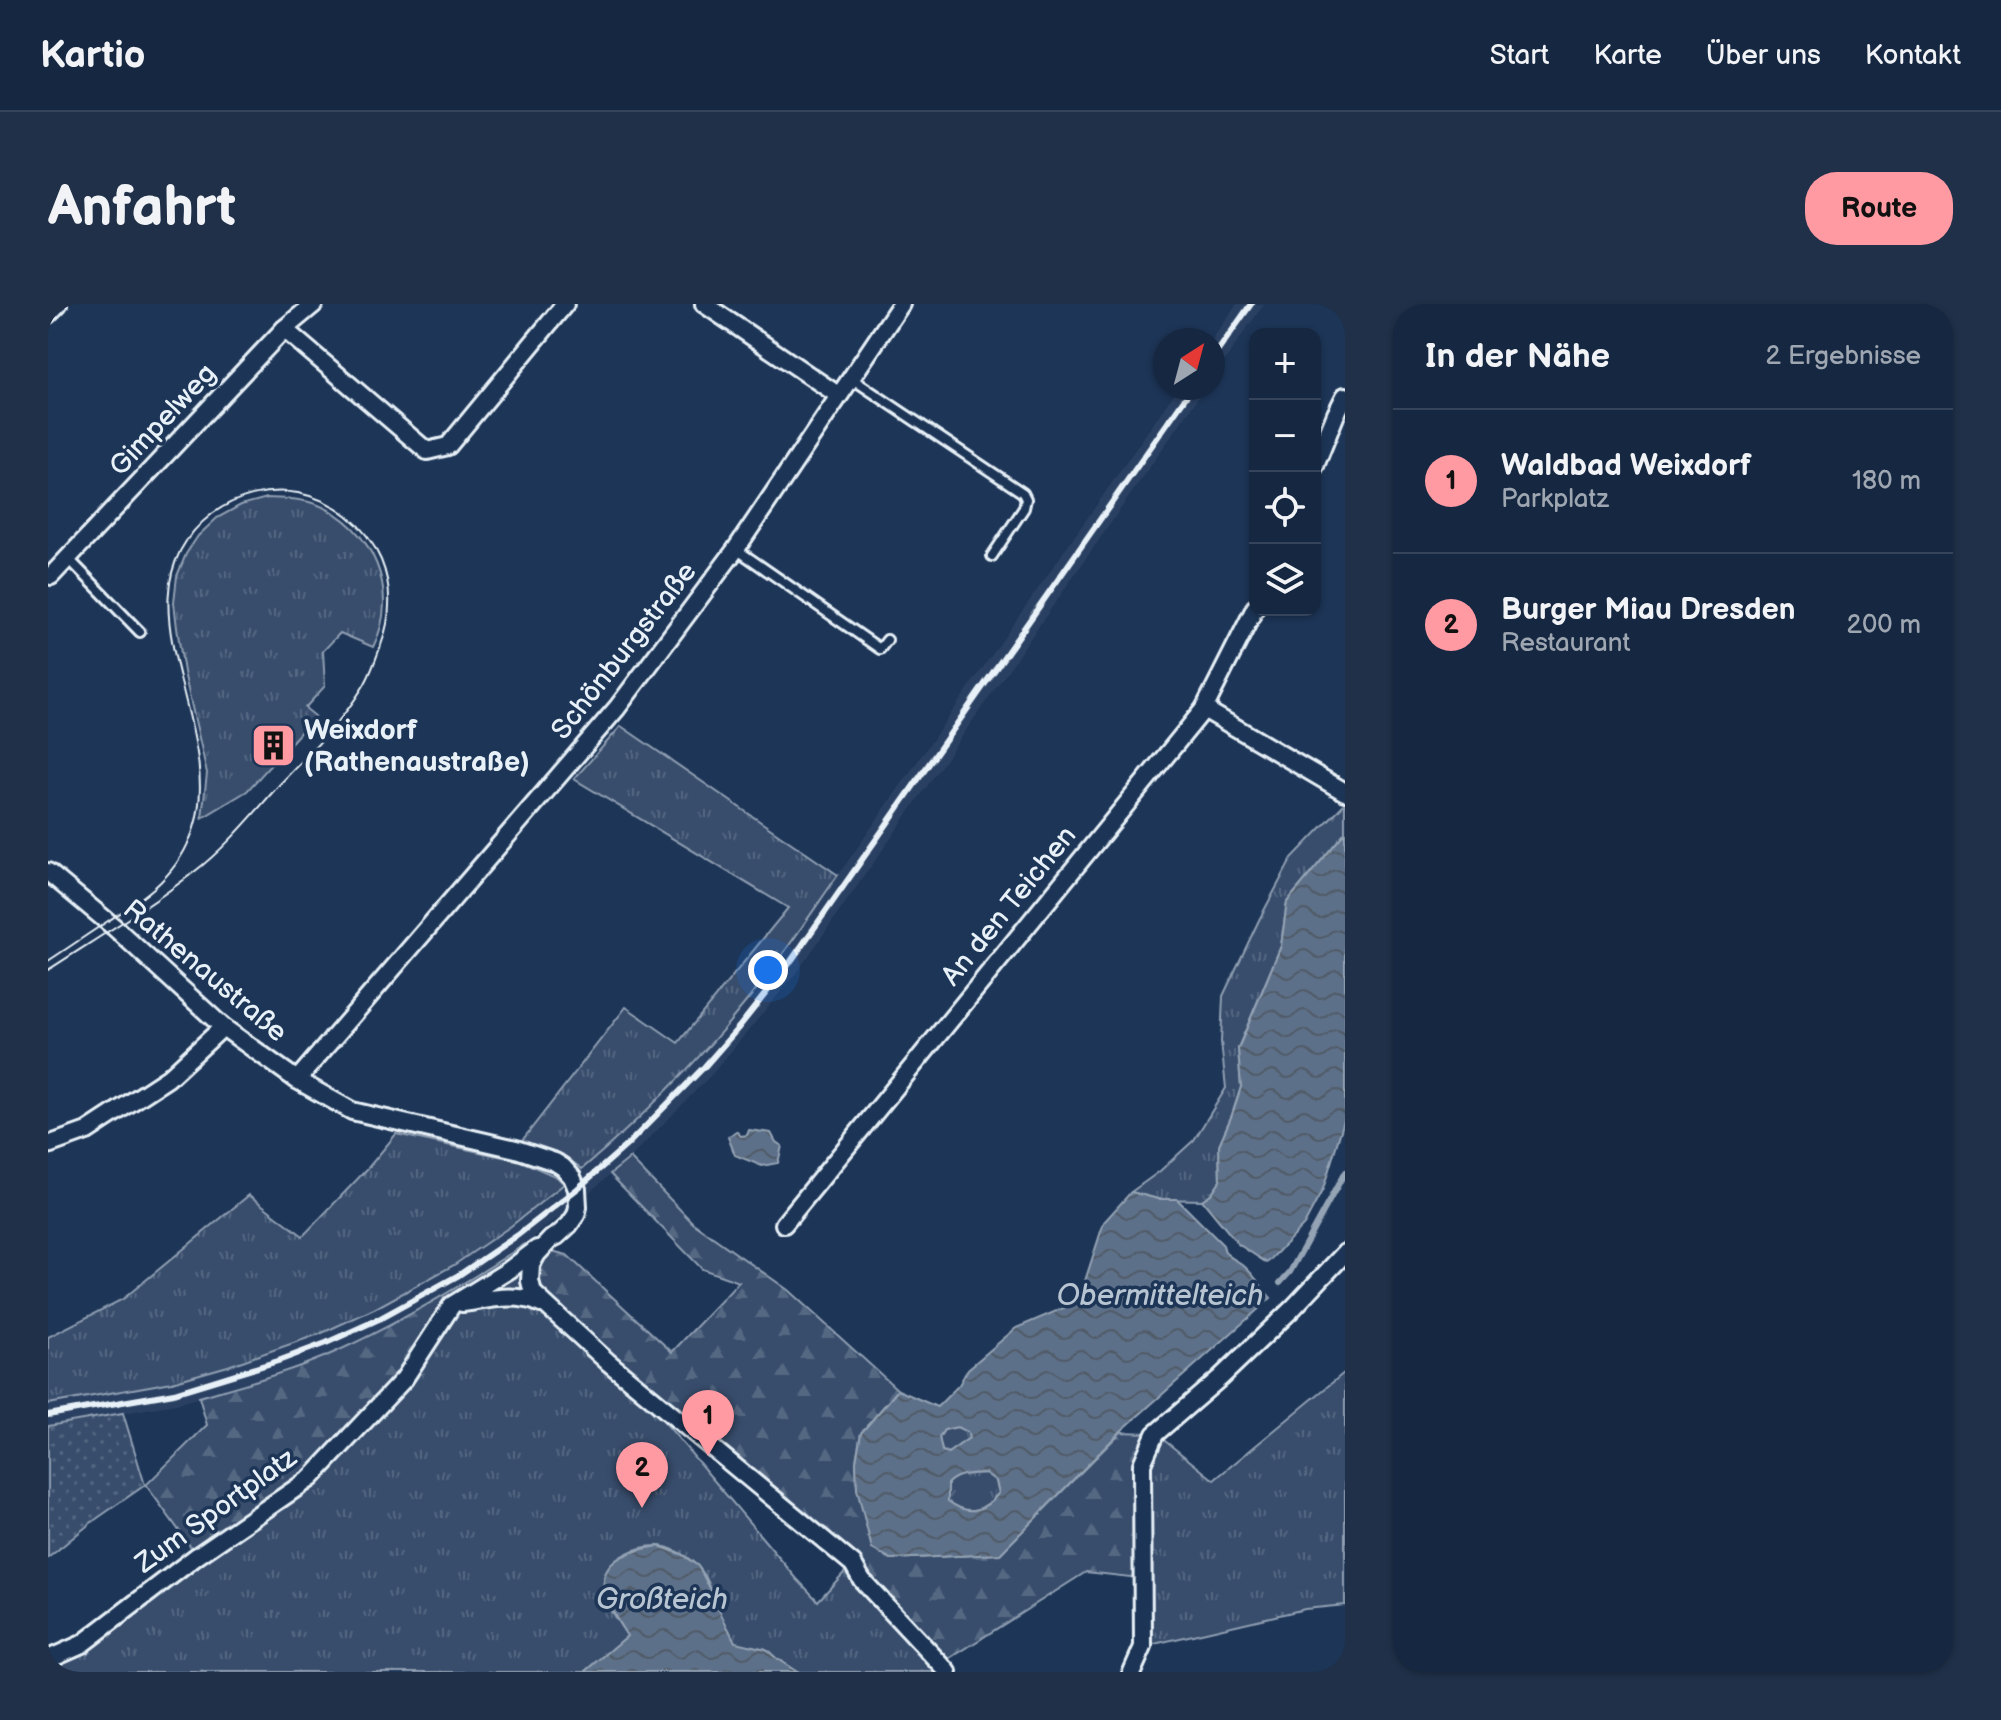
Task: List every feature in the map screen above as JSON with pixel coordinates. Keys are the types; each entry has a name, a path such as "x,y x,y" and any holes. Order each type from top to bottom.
{"street":[{"path":"48,314 58,304"},
{"name":"Gimpelweg","path":"51,576 284,329 314,304"},
{"path":"284,329 427,451 448,446 565,304"},
{"path":"704,304 838,395"},
{"name":"Schönburgstraße","path":"297,1080 617,708 736,549 901,304"},
{"path":"1321,451 1345,396"},
{"name":"An den Teichen","path":"784,1224 1204,709 1251,616"},
{"path":"1204,709 1345,792"},
{"name":"Rathenaustraße","path":"48,872 114,927 223,1027 297,1080 352,1111 516,1149 563,1167 577,1189 578,1207 569,1225 551,1239"},
{"path":"48,1145 87,1131 168,1078 223,1027"},
{"path":"551,1239 531,1265 533,1293 608,1362 853,1564 862,1580 948,1672"},
{"name":"Zum Sportplatz","path":"48,1659 82,1644 197,1556 311,1478 404,1379 452,1305 509,1270 551,1239"},
{"path":"1132,1672 1143,1647 1142,1464 1155,1434 1220,1378 1345,1253"},
{"path":"452,1305 514,1297 534,1301 550,1309"}],"lane":[{"path":"850,378 1023,493 1026,499 1024,508 992,556"},
{"path":"736,549 880,649 887,640"},
{"path":"68,558 140,632"}],"shaded area":[{"path":"1237,304 1264,304 1225,360 1225,328 1220,328"},
{"path":"1170,400 1197,400 798,971 713,1073 636,1152 525,1244 465,1284 384,1329 330,1354 235,1387 176,1404 48,1426 48,1404 172,1382 511,1226 621,1136 731,1020 781,957"}],"green space":[{"path":"267,498 316,504 336,514 353,528 376,564 382,584 384,605 381,626 373,647 340,633 323,651 325,686 305,708 315,716 247,791 202,818 207,773 177,628 174,602 177,576 198,536 217,518 241,505"},
{"path":"621,726 838,875 760,984 713,1041 663,1094 582,1169 562,1154 521,1142 626,1007 678,1043 788,908 574,779"},
{"path":"1344,804 1345,832 1287,902 1281,946 1238,1048 1241,1087 1219,1145 1220,1181 1211,1194 1202,1200 1158,1199 1131,1192 1194,1140 1226,1088 1221,1042 1223,996 1292,858"},
{"path":"396,1134 521,1161 557,1177 564,1184 454,1265 374,1309 322,1333 172,1382 48,1404 48,1337 123,1299 249,1195 303,1236"},
{"path":"630,1158 693,1223 788,1290 898,1390 861,1433 856,1461 857,1489 891,1559 1000,1554 1121,1432 1149,1433 1139,1578 1086,1572 949,1659 862,1580 533,1301 451,1303 400,1377 308,1475 196,1554 146,1485 207,1425 199,1397 333,1353 431,1303 525,1244 567,1255 672,1352 739,1282 702,1269 610,1174"},
{"path":"513,1299 532,1302 548,1311 842,1554 635,1387 818,1601 852,1564 862,1580 948,1672 797,1672 766,1649 735,1643 700,1569 678,1552 658,1546 625,1554 611,1565 603,1587 607,1602 628,1636 585,1672 48,1672 48,1661 83,1645 198,1558 313,1479 406,1379 456,1308"},
{"path":"1345,1372 1345,1605 1305,1609 1150,1645 1151,1605 1144,1555 1148,1461 1160,1437 1214,1480"},
{"path":"123,1413 145,1485 48,1558 48,1426"},
{"path":"957,1427 968,1432 969,1438 948,1453 942,1451 939,1438 944,1430"},
{"path":"986,1473 996,1481 999,1493 988,1504 969,1510 948,1501 948,1482 952,1479 966,1474"}],"water":[{"path":"1345,832 1345,1117 1323,1189 1304,1225 1267,1263 1238,1244 1202,1200 1211,1194 1220,1181 1219,1145 1241,1087 1238,1049 1281,946 1287,902"},
{"path":"749,1130 771,1133 782,1146 778,1163 762,1166 735,1155 728,1137 736,1131 741,1136 747,1135"},
{"name":"Obermittelteich","path":"1131,1192 1158,1199 1177,1199 1223,1245 1229,1256 1249,1271 1271,1298 1121,1431 1000,1554 891,1559 872,1549 857,1489 856,1461 861,1433 898,1390 937,1407 959,1385 968,1369 1016,1328 1071,1305 1083,1287 1104,1222","holes":["957,1427 967,1432 969,1438 948,1453 942,1451 939,1437 944,1430","985,1473 996,1481 999,1493 988,1504 969,1510 948,1501 948,1483 956,1477"]},
{"name":"Großteich","path":"659,1546 681,1554 698,1566 735,1642 766,1649 797,1672 585,1672 627,1636 608,1602 604,1588 610,1566 620,1557"}],"waterway":[{"path":"1280,1283 1290,1272 1345,1172"}],"tram line":[{"path":"48,961 160,883 180,859 194,828 200,789 196,747 169,621 170,582 183,546 212,514 231,502 252,495 298,493 337,508 358,525 375,547 385,571 389,604 380,648 372,670 353,703 218,852 159,898 48,970"}],"railway":[{"path":"1225,341 1251,304"},
{"path":"48,1415 174,1393 278,1361 379,1319 459,1275 518,1235 628,1144 705,1066 789,964 1184,400"}],"place":[{"name":"Weixdorf (Rathenaustraße)","path":"273,746"},
{"name":"Waldbad Weixdorf","path":"708,1456"},
{"name":"Burger Miau Dresden","path":"642,1508"}]}
